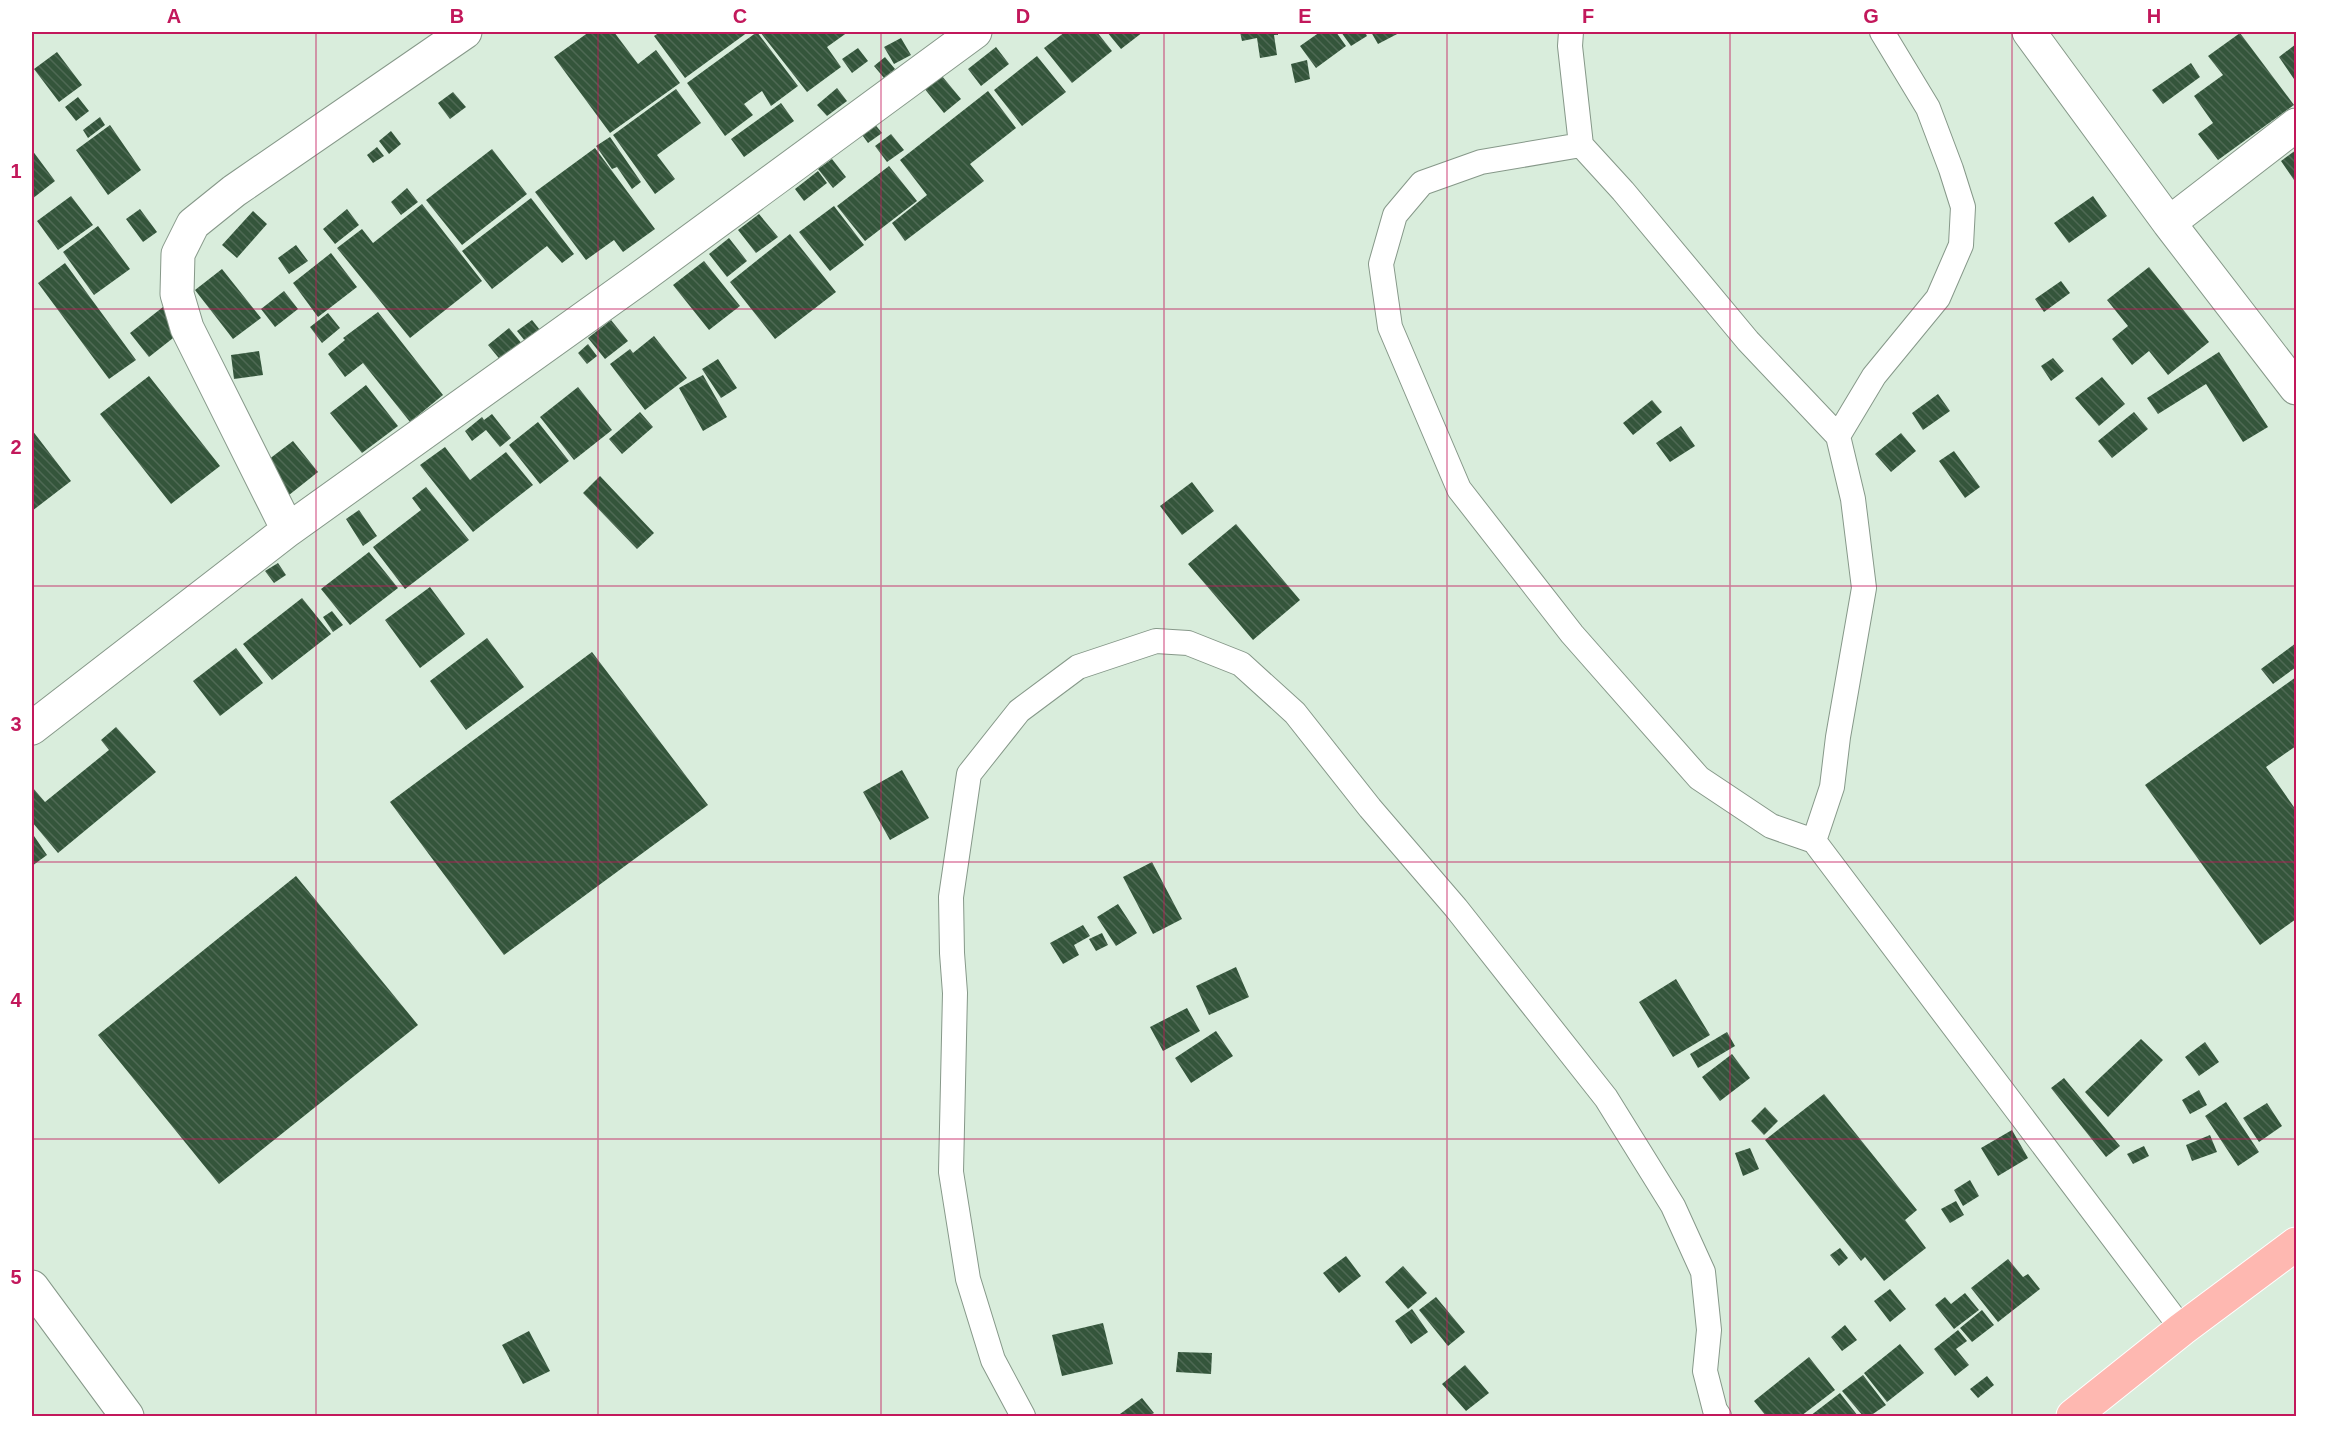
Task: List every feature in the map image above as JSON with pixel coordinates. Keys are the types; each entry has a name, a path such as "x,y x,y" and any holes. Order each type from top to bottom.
{"main road":[{"path":"2073,1416 2182,1329 2296,1244"}],"street":[{"path":"288,530 187,328 177,294 178,254 193,224 234,191 465,32"},
{"path":"32,728 288,530 640,278 975,32"},
{"path":"2029,32 2169,223 2296,388"},
{"path":"2169,223 2296,125"},
{"path":"32,1287 127,1416"}],"lane":[{"path":"1571,32 1570,46 1581,146 1623,191 1748,341 1838,436 1853,499 1864,588 1838,737 1832,787 1815,842"},
{"path":"1838,436 1874,376 1938,298 1961,245 1963,207 1932,118 1882,32"},
{"path":"1581,146 1481,162 1422,183 1395,215 1381,264 1390,327 1459,489 1572,634 1699,778 1771,826 1815,842 2182,1329"},
{"path":"1023,1416 993,1360 968,1279 951,1172 955,1005 951,897 969,774 1019,711 1078,667 1156,641 1188,643 1241,664 1295,713 1370,808 1456,908 1606,1098 1673,1206 1703,1272 1709,1330 1705,1371 1715,1410 1719,1416"}],"building":[{"path":"589,32 614,32 638,64 656,50 680,83 610,133 554,57"},
{"path":"660,32 748,32 685,78 654,36"},
{"path":"757,32 798,86 771,106 762,91 744,104 753,115 725,136 687,83"},
{"path":"760,32 848,32 827,47 841,67 807,92"},
{"path":"1065,32 1097,32 1112,51 1072,83 1044,48"},
{"path":"1107,32 1143,32 1121,49"},
{"path":"1240,32 1278,32 1278,35 1274,35 1277,55 1260,58 1257,38 1242,41"},
{"path":"1320,32 1336,32 1346,46 1316,68 1300,46"},
{"path":"1341,32 1365,32 1367,36 1351,46"},
{"path":"1371,32 1401,32 1378,44"},
{"path":"2240,33 2294,105 2218,160 2198,134 2213,123 2194,96 2223,75 2208,56"},
{"path":"901,38 911,55 894,64 884,47"},
{"path":"2296,44 2296,82 2279,57"},
{"path":"996,47 1009,64 981,86 968,69"},
{"path":"858,48 868,61 852,73 842,59"},
{"path":"57,52 82,85 59,102 34,69"},
{"path":"1037,56 1066,92 1022,126 994,90"},
{"path":"885,57 895,69 884,78 874,66"},
{"path":"1307,60 1310,79 1295,83 1291,64"},
{"path":"2191,63 2200,77 2163,104 2152,90"},
{"path":"942,76 961,99 944,113 924,88"},
{"path":"837,88 847,101 827,116 817,105"},
{"path":"676,89 701,123 657,155 675,179 655,194 613,135"},
{"path":"988,91 1016,128 970,164 984,181 905,241 892,223 927,195 900,160"},
{"path":"453,92 466,107 450,119 438,103"},
{"path":"78,97 89,111 76,121 65,107"},
{"path":"781,103 794,121 744,157 731,139"},
{"path":"100,117 105,125 88,138 83,130"},
{"path":"873,122 882,133 868,143 860,132"},
{"path":"110,125 141,170 108,195 76,150"},
{"path":"391,131 401,144 389,154 379,141"},
{"path":"891,134 904,150 887,162 875,146"},
{"path":"610,137 641,182 632,189 617,167 612,169 596,146"},
{"path":"377,147 384,156 373,163 367,155"},
{"path":"595,148 655,229 623,252 614,240 586,260 535,192"},
{"path":"492,149 527,194 462,245 426,200"},
{"path":"32,150 55,181 32,199"},
{"path":"2296,150 2296,183 2281,161"},
{"path":"832,159 846,177 833,188 818,169"},
{"path":"889,166 917,201 865,241 837,206"},
{"path":"818,171 827,183 804,201 795,189"},
{"path":"407,188 418,202 401,215 391,202"},
{"path":"71,196 93,225 58,250 37,221"},
{"path":"2093,196 2107,216 2069,243 2054,223"},
{"path":"531,198 574,254 562,263 547,246 492,289 462,251"},
{"path":"422,204 482,281 410,338 337,248 362,229 373,243"},
{"path":"834,206 864,245 830,271 799,232"},
{"path":"140,209 157,232 143,242 126,219"},
{"path":"347,209 359,225 335,244 323,229"},
{"path":"253,211 267,224 237,258 222,245"},
{"path":"759,214 778,237 756,253 738,230"},
{"path":"98,226 130,269 94,295 63,252"},
{"path":"790,234 836,292 775,339 730,282"},
{"path":"729,238 747,261 727,277 709,254"},
{"path":"296,245 308,261 289,274 278,258"},
{"path":"331,253 357,287 318,317 293,283"},
{"path":"704,261 740,306 709,330 673,285"},
{"path":"65,263 136,360 109,379 38,283"},
{"path":"2149,267 2209,342 2168,375 2149,351 2132,365 2112,339 2128,326 2107,300"},
{"path":"222,269 261,318 233,339 195,290"},
{"path":"2061,281 2070,293 2044,312 2035,299"},
{"path":"284,291 298,309 275,327 261,309"},
{"path":"163,307 182,331 149,357 130,333"},
{"path":"378,312 443,395 410,422 363,363 345,377 328,354 345,340 343,338"},
{"path":"328,313 340,328 322,343 310,327"},
{"path":"532,320 540,330 525,341 517,331"},
{"path":"611,320 628,341 605,359 588,338"},
{"path":"509,328 523,345 502,362 488,345"},
{"path":"654,336 687,378 645,410 610,364 630,349 633,353"},
{"path":"588,344 597,356 587,364 578,353"},
{"path":"259,351 263,375 234,379 231,355"},
{"path":"2219,352 2268,427 2243,442 2206,384 2158,414 2147,398"},
{"path":"2053,358 2064,371 2051,381 2041,366"},
{"path":"718,359 737,388 721,398 702,369"},
{"path":"703,375 727,417 703,431 679,388"},
{"path":"149,376 220,466 171,504 100,414"},
{"path":"2102,377 2125,404 2099,426 2075,398"},
{"path":"366,385 398,426 362,453 330,413"},
{"path":"578,387 612,430 574,460 540,417"},
{"path":"1938,394 1950,411 1923,430 1912,413"},
{"path":"1652,400 1662,412 1633,435 1623,423"},
{"path":"640,412 653,427 622,454 609,439"},
{"path":"2134,412 2148,429 2112,458 2098,441"},
{"path":"492,414 511,438 500,447 486,430 472,441 465,431 482,417 484,420"},
{"path":"538,422 569,461 540,484 509,445"},
{"path":"1681,426 1695,446 1670,462 1656,443"},
{"path":"32,430 71,481 32,511"},
{"path":"1901,433 1916,451 1891,472 1875,454"},
{"path":"293,441 318,472 289,495 264,463"},
{"path":"445,447 470,480 506,452 533,485 473,532 420,465"},
{"path":"1954,451 1980,487 1965,498 1939,461"},
{"path":"600,476 654,533 637,549 583,493"},
{"path":"1192,482 1214,511 1182,535 1160,506"},
{"path":"426,487 469,540 405,589 373,547 421,510 412,498"},
{"path":"359,510 377,536 363,546 346,519"},
{"path":"1236,524 1300,600 1253,640 1188,564"},
{"path":"369,552 398,588 350,625 321,589"},
{"path":"278,563 286,575 274,583 265,571"},
{"path":"430,587 465,634 420,668 385,620"},
{"path":"302,598 331,634 272,680 243,644"},
{"path":"332,611 343,625 333,632 323,617"},
{"path":"487,638 524,687 466,730 430,681"},
{"path":"2296,643 2296,667 2273,684 2261,669"},
{"path":"236,648 263,683 220,716 193,681"},
{"path":"592,652 708,805 504,955 390,802"},
{"path":"2296,677 2296,746 2266,767 2296,810 2296,919 2260,945 2145,785"},
{"path":"116,727 156,772 58,853 32,822 32,789 45,802 109,750 101,740"},
{"path":"902,770 929,818 890,840 863,792"},
{"path":"32,833 47,855 32,866"},
{"path":"1152,862 1182,919 1153,934 1123,877"},
{"path":"296,876 418,1025 219,1184 98,1035"},
{"path":"1118,904 1137,933 1116,946 1097,917"},
{"path":"1083,925 1090,936 1074,945 1079,955 1063,964 1050,943"},
{"path":"1102,933 1108,945 1096,951 1089,939"},
{"path":"1236,967 1249,997 1209,1015 1196,986"},
{"path":"1676,979 1710,1035 1673,1057 1639,1002"},
{"path":"1187,1008 1200,1031 1163,1051 1150,1027"},
{"path":"1216,1031 1233,1056 1191,1083 1175,1058"},
{"path":"1727,1032 1735,1046 1698,1068 1690,1054"},
{"path":"2141,1039 2163,1060 2108,1117 2085,1092"},
{"path":"2205,1042 2219,1062 2199,1076 2185,1057"},
{"path":"1732,1054 1750,1078 1720,1101 1702,1077"},
{"path":"2064,1078 2120,1146 2106,1157 2051,1088"},
{"path":"2199,1090 2207,1105 2190,1114 2182,1100"},
{"path":"1824,1094 1917,1210 1905,1220 1926,1248 1884,1281 1865,1257 1861,1261 1765,1140"},
{"path":"2226,1102 2259,1152 2238,1166 2205,1116"},
{"path":"2267,1103 2282,1126 2259,1142 2243,1118"},
{"path":"1765,1107 1778,1121 1764,1135 1751,1121"},
{"path":"2012,1130 2028,1158 1998,1176 1981,1148"},
{"path":"2210,1135 2217,1152 2192,1161 2186,1145"},
{"path":"2144,1146 2149,1156 2133,1164 2127,1154"},
{"path":"1750,1148 1759,1169 1743,1176 1735,1153"},
{"path":"1970,1180 1979,1196 1963,1206 1954,1190"},
{"path":"1956,1201 1964,1215 1950,1223 1941,1209"},
{"path":"1840,1248 1848,1258 1839,1266 1830,1255"},
{"path":"1346,1256 1361,1276 1339,1293 1323,1273"},
{"path":"2008,1259 2023,1277 2028,1274 2040,1289 1998,1322 1971,1288"},
{"path":"1403,1266 1427,1293 1408,1309 1385,1282"},
{"path":"1890,1289 1906,1309 1890,1322 1874,1301"},
{"path":"1965,1293 1979,1310 1954,1329 1935,1305 1945,1297 1951,1304"},
{"path":"1436,1297 1465,1332 1448,1346 1419,1310"},
{"path":"1412,1309 1428,1332 1411,1344 1395,1321"},
{"path":"1982,1310 1994,1325 1972,1342 1960,1328"},
{"path":"1103,1323 1113,1364 1062,1376 1052,1335"},
{"path":"1845,1325 1857,1340 1842,1351 1831,1337"},
{"path":"1958,1330 1967,1341 1956,1349 1969,1365 1955,1376 1934,1349"},
{"path":"529,1331 550,1371 523,1384 502,1345"},
{"path":"1900,1344 1924,1373 1887,1402 1864,1373"},
{"path":"1178,1352 1212,1353 1211,1374 1176,1372"},
{"path":"1809,1357 1835,1390 1801,1416 1766,1416 1754,1401"},
{"path":"1465,1365 1489,1393 1466,1411 1442,1384"},
{"path":"1863,1375 1886,1405 1870,1416 1863,1416 1842,1391"},
{"path":"1987,1376 1994,1385 1978,1398 1970,1389"},
{"path":"1840,1393 1858,1416 1810,1416"},
{"path":"1142,1398 1154,1413 1149,1416 1122,1416 1120,1414"}]}
